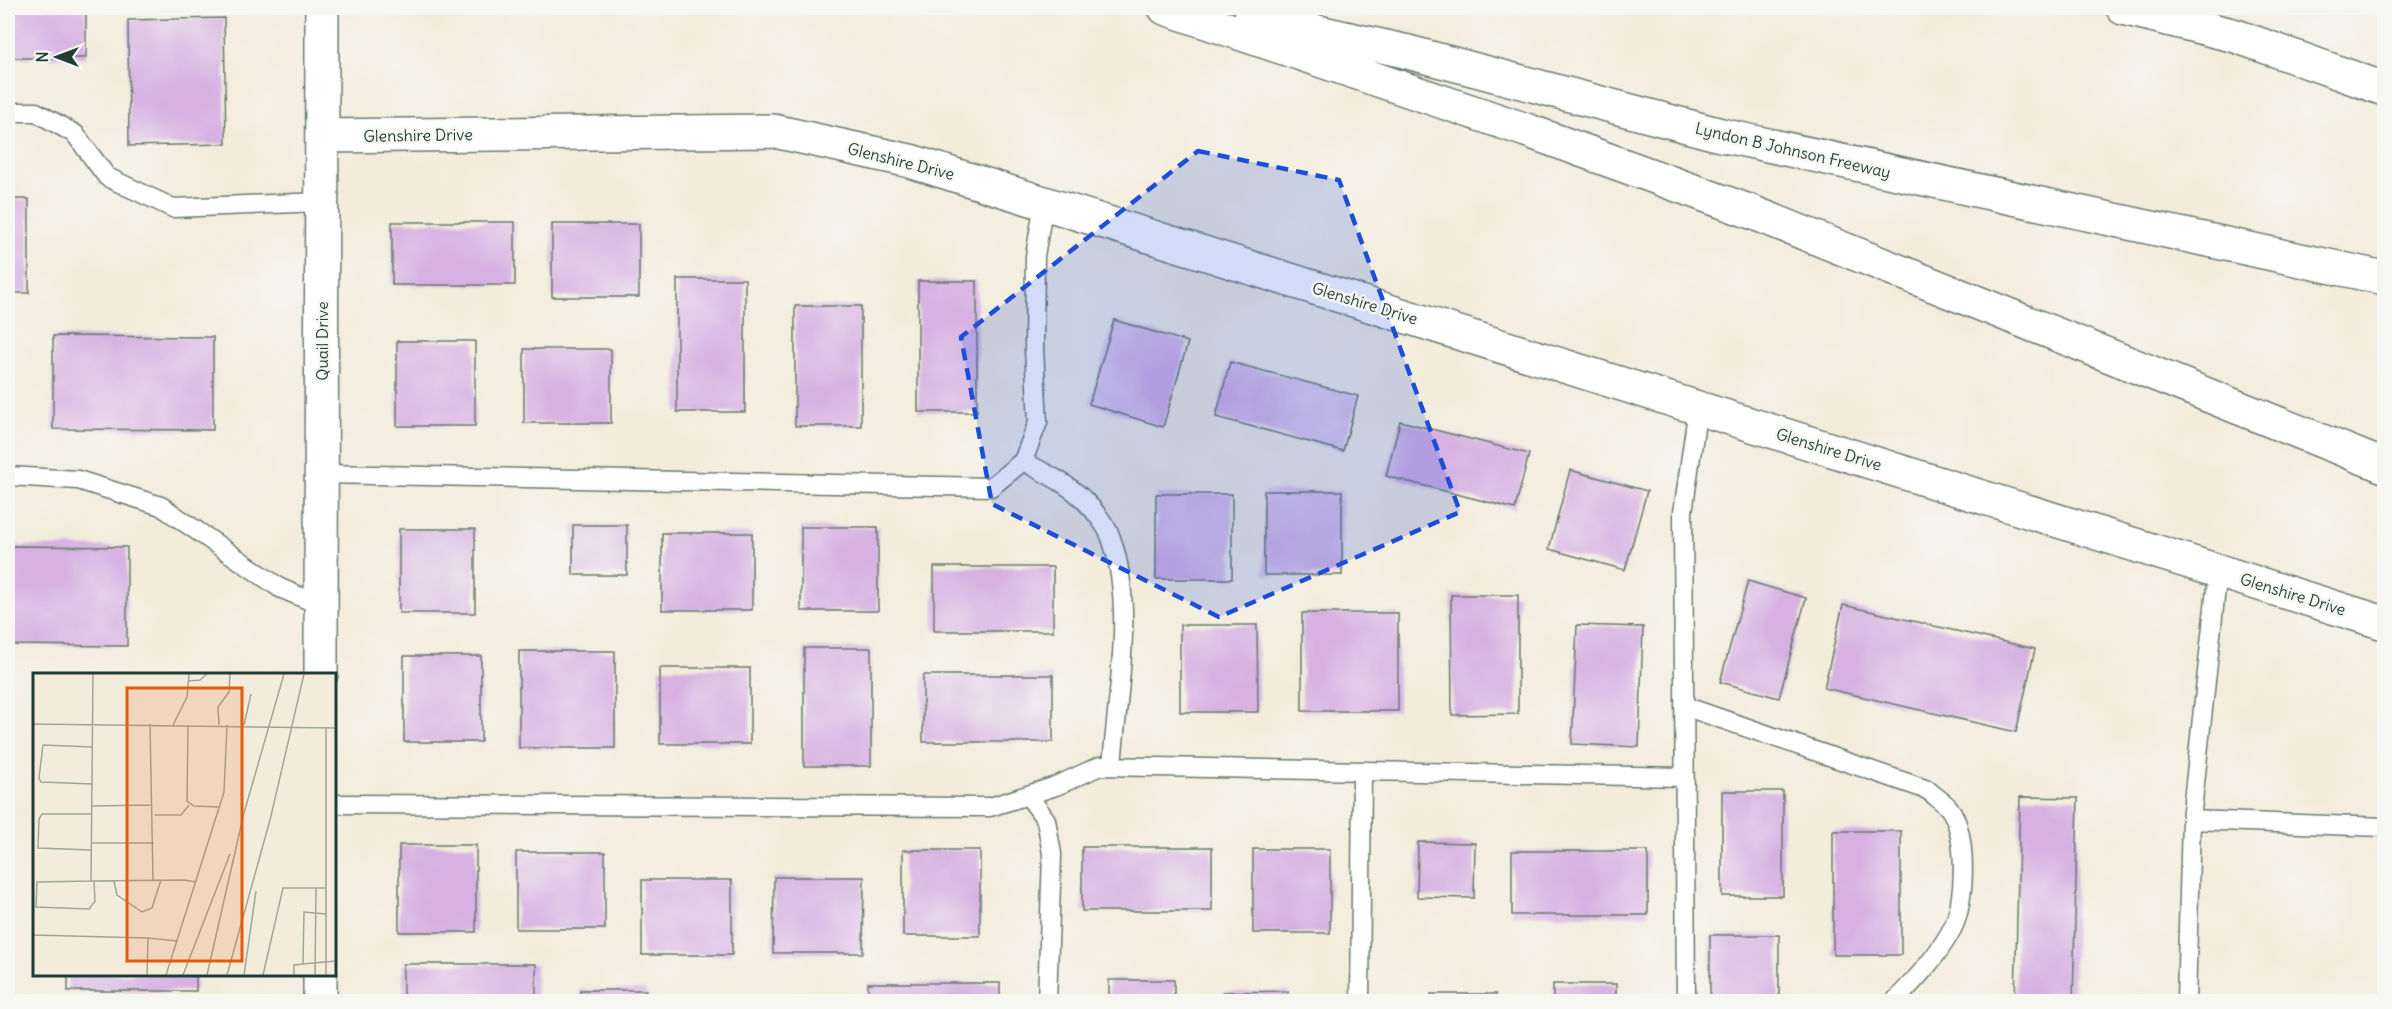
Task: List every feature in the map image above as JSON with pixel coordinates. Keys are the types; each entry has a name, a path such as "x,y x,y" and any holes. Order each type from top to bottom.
{"main road":[{"name":"Quail Drive","path":"321,673 322,8"},
{"path":"1165,8 1526,130 1754,213 2385,466"},
{"name":"Lyndon B Johnson Freeway","path":"1205,8 1404,51 1721,135 2385,278"},
{"path":"2122,8 2236,36 2385,89"},
{"name":"Glenshire Drive","path":"322,136 774,131 910,161 2385,623"},
{"path":"320,976 320,1002"}],"lane":[{"path":"8,112 36,112 75,134 107,177 173,208 322,202"},
{"path":"322,474 991,487 1023,461 1038,422 1034,349 1035,256 1044,203"},
{"path":"1686,1002 1683,512 1698,407"},
{"path":"1023,461 1059,481 1084,500 1110,536 1121,574 1122,634 1112,766"},
{"path":"8,476 78,480 162,506 280,588 322,606"},
{"path":"2186,1002 2191,820 2218,570"},
{"path":"1684,706 1928,790 1949,809 1956,823 1965,874 1954,928 1922,972 1894,1002"},
{"path":"336,804 990,807 1056,786 1100,766 1684,777"},
{"path":"1360,1002 1362,771"},
{"path":"1028,795 1046,820 1052,854 1047,1002"},
{"path":"2191,820 2385,827"}],"highlighted area":[{"path":"1198,151 1339,180 1460,512 1219,617 992,504 961,337"}],"building":[{"path":"8,8 86,8 86,58 8,58"},
{"path":"224,18 226,144 129,146 128,20"},
{"path":"8,199 29,199 29,293 8,293"},
{"path":"392,222 515,222 515,285 392,285"},
{"path":"552,224 639,224 639,297 552,297"},
{"path":"677,279 745,279 745,412 677,412"},
{"path":"918,281 977,281 977,412 918,412"},
{"path":"795,306 861,306 861,426 795,426"},
{"path":"1114,320 1188,342 1163,427 1089,404"},
{"path":"53,336 213,337 213,430 53,429"},
{"path":"397,341 475,341 475,426 397,426"},
{"path":"524,349 611,349 611,423 524,423"},
{"path":"1230,362 1358,396 1343,451 1216,417"},
{"path":"1400,421 1529,454 1515,509 1386,476"},
{"path":"1570,470 1647,491 1625,570 1549,549"},
{"path":"1264,491 1342,491 1342,575 1264,575"},
{"path":"1156,494 1232,494 1232,579 1156,579"},
{"path":"573,525 627,525 627,575 573,575"},
{"path":"801,527 878,527 878,611 801,611"},
{"path":"399,529 475,529 475,613 399,613"},
{"path":"662,533 752,533 752,610 662,610"},
{"path":"8,546 127,547 127,646 8,645"},
{"path":"934,567 1053,567 1053,631 934,631"},
{"path":"1748,581 1806,598 1779,698 1720,682"},
{"path":"1451,595 1518,595 1518,714 1452,715"},
{"path":"1843,605 2035,649 2016,732 1824,688"},
{"path":"1302,613 1398,613 1398,711 1302,711"},
{"path":"1180,625 1257,625 1258,712 1180,712"},
{"path":"1577,625 1643,627 1639,747 1572,744"},
{"path":"804,648 871,648 871,766 804,766"},
{"path":"519,651 615,651 615,748 519,748"},
{"path":"404,656 481,656 481,742 404,742"},
{"path":"660,668 750,668 750,744 660,744"},
{"path":"923,675 1053,675 1053,742 923,742"},
{"path":"1722,791 1783,791 1783,896 1722,896"},
{"path":"2020,797 2078,798 2073,1001 2015,1000"},
{"path":"1833,831 1901,831 1901,955 1833,955"},
{"path":"1418,842 1475,843 1474,898 1417,897"},
{"path":"399,845 476,845 476,932 399,932"},
{"path":"1082,847 1212,847 1212,911 1082,911"},
{"path":"1253,849 1330,849 1330,933 1253,933"},
{"path":"903,850 980,850 980,936 903,936"},
{"path":"1512,851 1648,851 1648,915 1512,915"},
{"path":"516,852 605,852 605,929 516,929"},
{"path":"774,877 864,877 863,953 773,953"},
{"path":"642,880 732,880 732,955 642,955"},
{"path":"1710,935 1779,935 1779,1002 1710,1002"},
{"path":"403,964 536,964 536,1002 403,1002"},
{"path":"68,976 196,976 196,991 68,991"},
{"path":"1109,980 1174,980 1174,1002 1109,1002"},
{"path":"868,983 1000,983 1000,1002 868,1002"},
{"path":"1553,984 1616,984 1616,1002 1553,1002"},
{"path":"580,990 646,990 646,1002 580,1002"},
{"path":"1288,991 1288,1002 1223,1002 1223,992"},
{"path":"1431,994 1496,994 1496,1002 1431,1002"}]}
